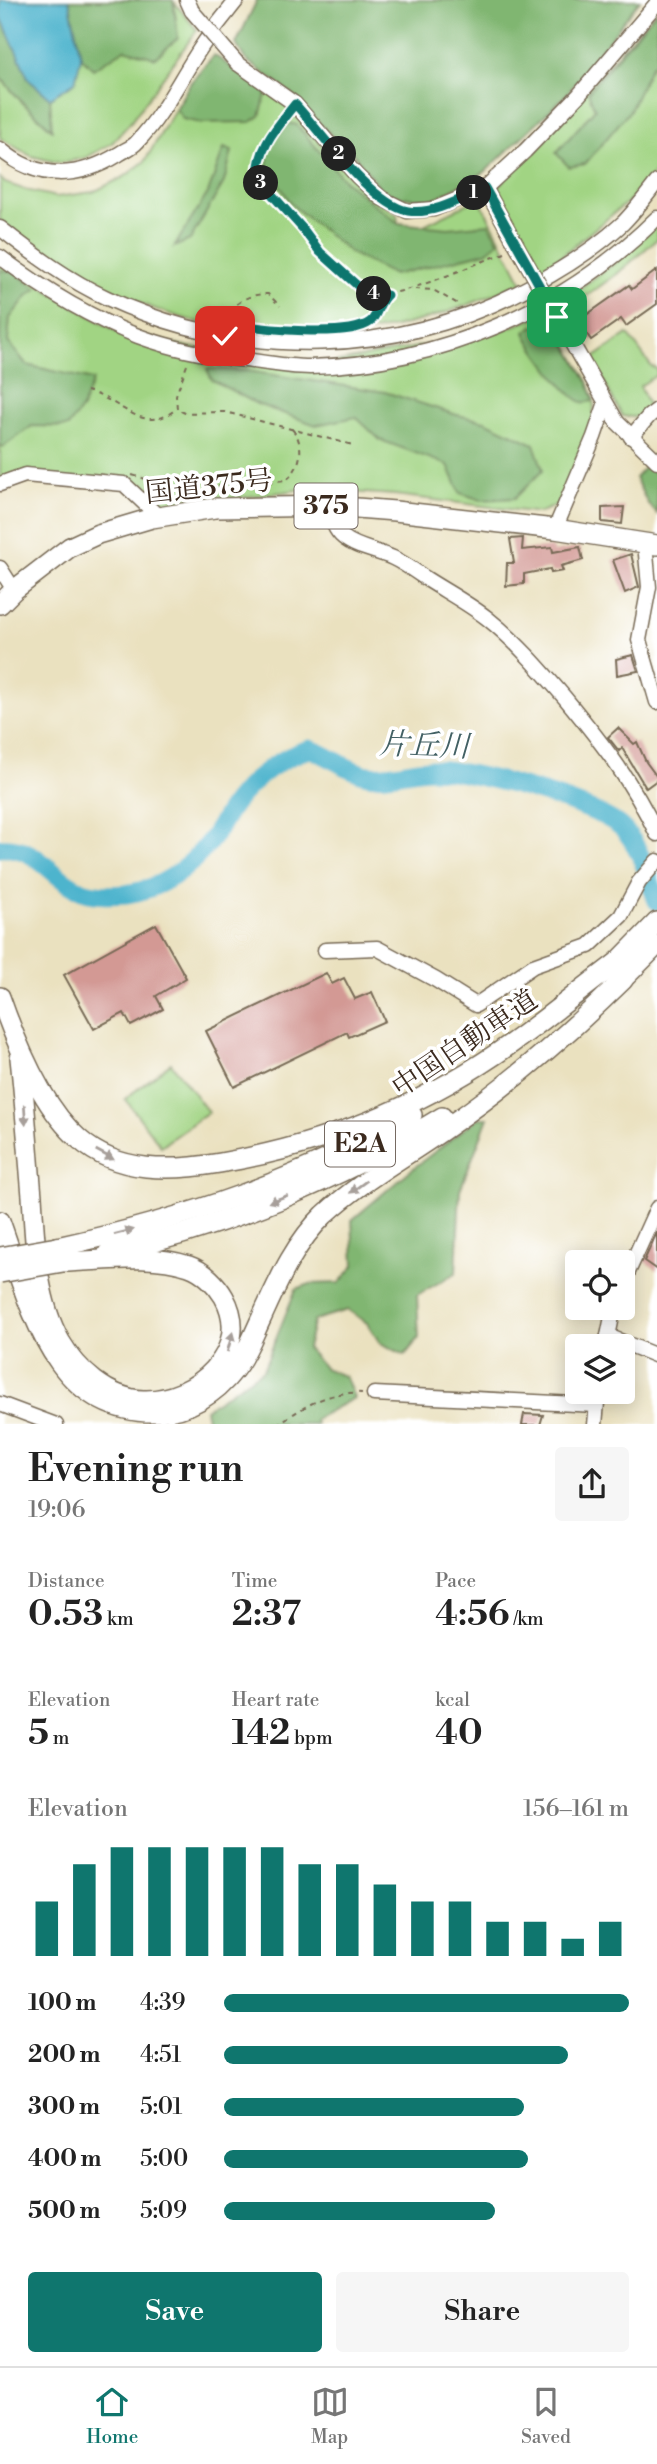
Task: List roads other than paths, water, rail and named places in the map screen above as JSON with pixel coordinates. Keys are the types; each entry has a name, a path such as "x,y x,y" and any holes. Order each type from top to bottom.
{"highway":[{"name":"国道375号","path":"7,597 70,547 98,534 159,517 215,508 331,506 555,528 651,544"},
{"name":"中国自動車道","path":"0,1273 181,1217 267,1186 335,1157 404,1120 478,1074 566,1008 622,959 657,922"},
{"name":"中国自動車道","path":"0,1257 124,1249 185,1232 291,1194 388,1148 530,1058 623,980 657,945"},
{"path":"2,1006 19,1047 56,1115 80,1141 112,1160 151,1170 195,1168 247,1159 342,1133 430,1094 511,1043 622,959"},
{"path":"0,1220 45,1339 80,1388 107,1404 135,1411 170,1412 195,1403 215,1391 234,1370 248,1348 286,1265 322,1217 362,1184 492,1095 586,1016 623,980"},
{"path":"19,1047 40,1277 49,1314 60,1340 80,1368 97,1383 120,1395 143,1400 176,1396 208,1378 226,1356 233,1328 228,1305 217,1285 192,1267 157,1259 60,1254"}],"street":[{"path":"0,149 16,162 53,173 85,170 136,144 176,90 203,44 237,0"},
{"path":"190,5 237,63 295,104 358,176 381,198 407,211 434,209 485,188 579,95 657,3"},
{"path":"0,228 40,259 105,297 163,320 225,336 275,342 347,343 404,334 463,317 513,296 565,268 623,223 657,182"},
{"path":"485,188 510,244 557,317 606,405 628,434 657,461"},
{"path":"0,257 44,289 137,336 198,354 306,367 385,360 424,351 495,327 555,298 592,274 657,218"},
{"path":"555,528 606,405"},
{"path":"628,434 657,410"},
{"path":"597,431 607,427 628,434"},
{"path":"0,484 25,475 124,484 159,517"},
{"path":"331,506 331,521 347,542 395,559 486,617 518,646 616,762 637,793 657,834"},
{"path":"651,544 649,587 639,640 657,702"},
{"path":"0,568 7,597"},
{"path":"325,950 377,948 476,1005 533,966 589,946 621,916 639,882 657,861"},
{"path":"635,1257 657,1208"},
{"path":"635,1349 657,1356"},
{"path":"374,1394 565,1397"},
{"path":"0,1404 56,1424"},
{"path":"595,1424 597,1404"}],"water":[{"path":"0,0 69,0 81,57 75,82 50,98 29,80 0,15"}],"waterway":[{"name":"片丘川","path":"0,848 24,851 83,891 108,895 151,888 173,876 193,860 251,784 279,762 310,749 368,775 423,769 449,771 502,781 588,809 609,819 629,836 635,844 657,901"}]}
